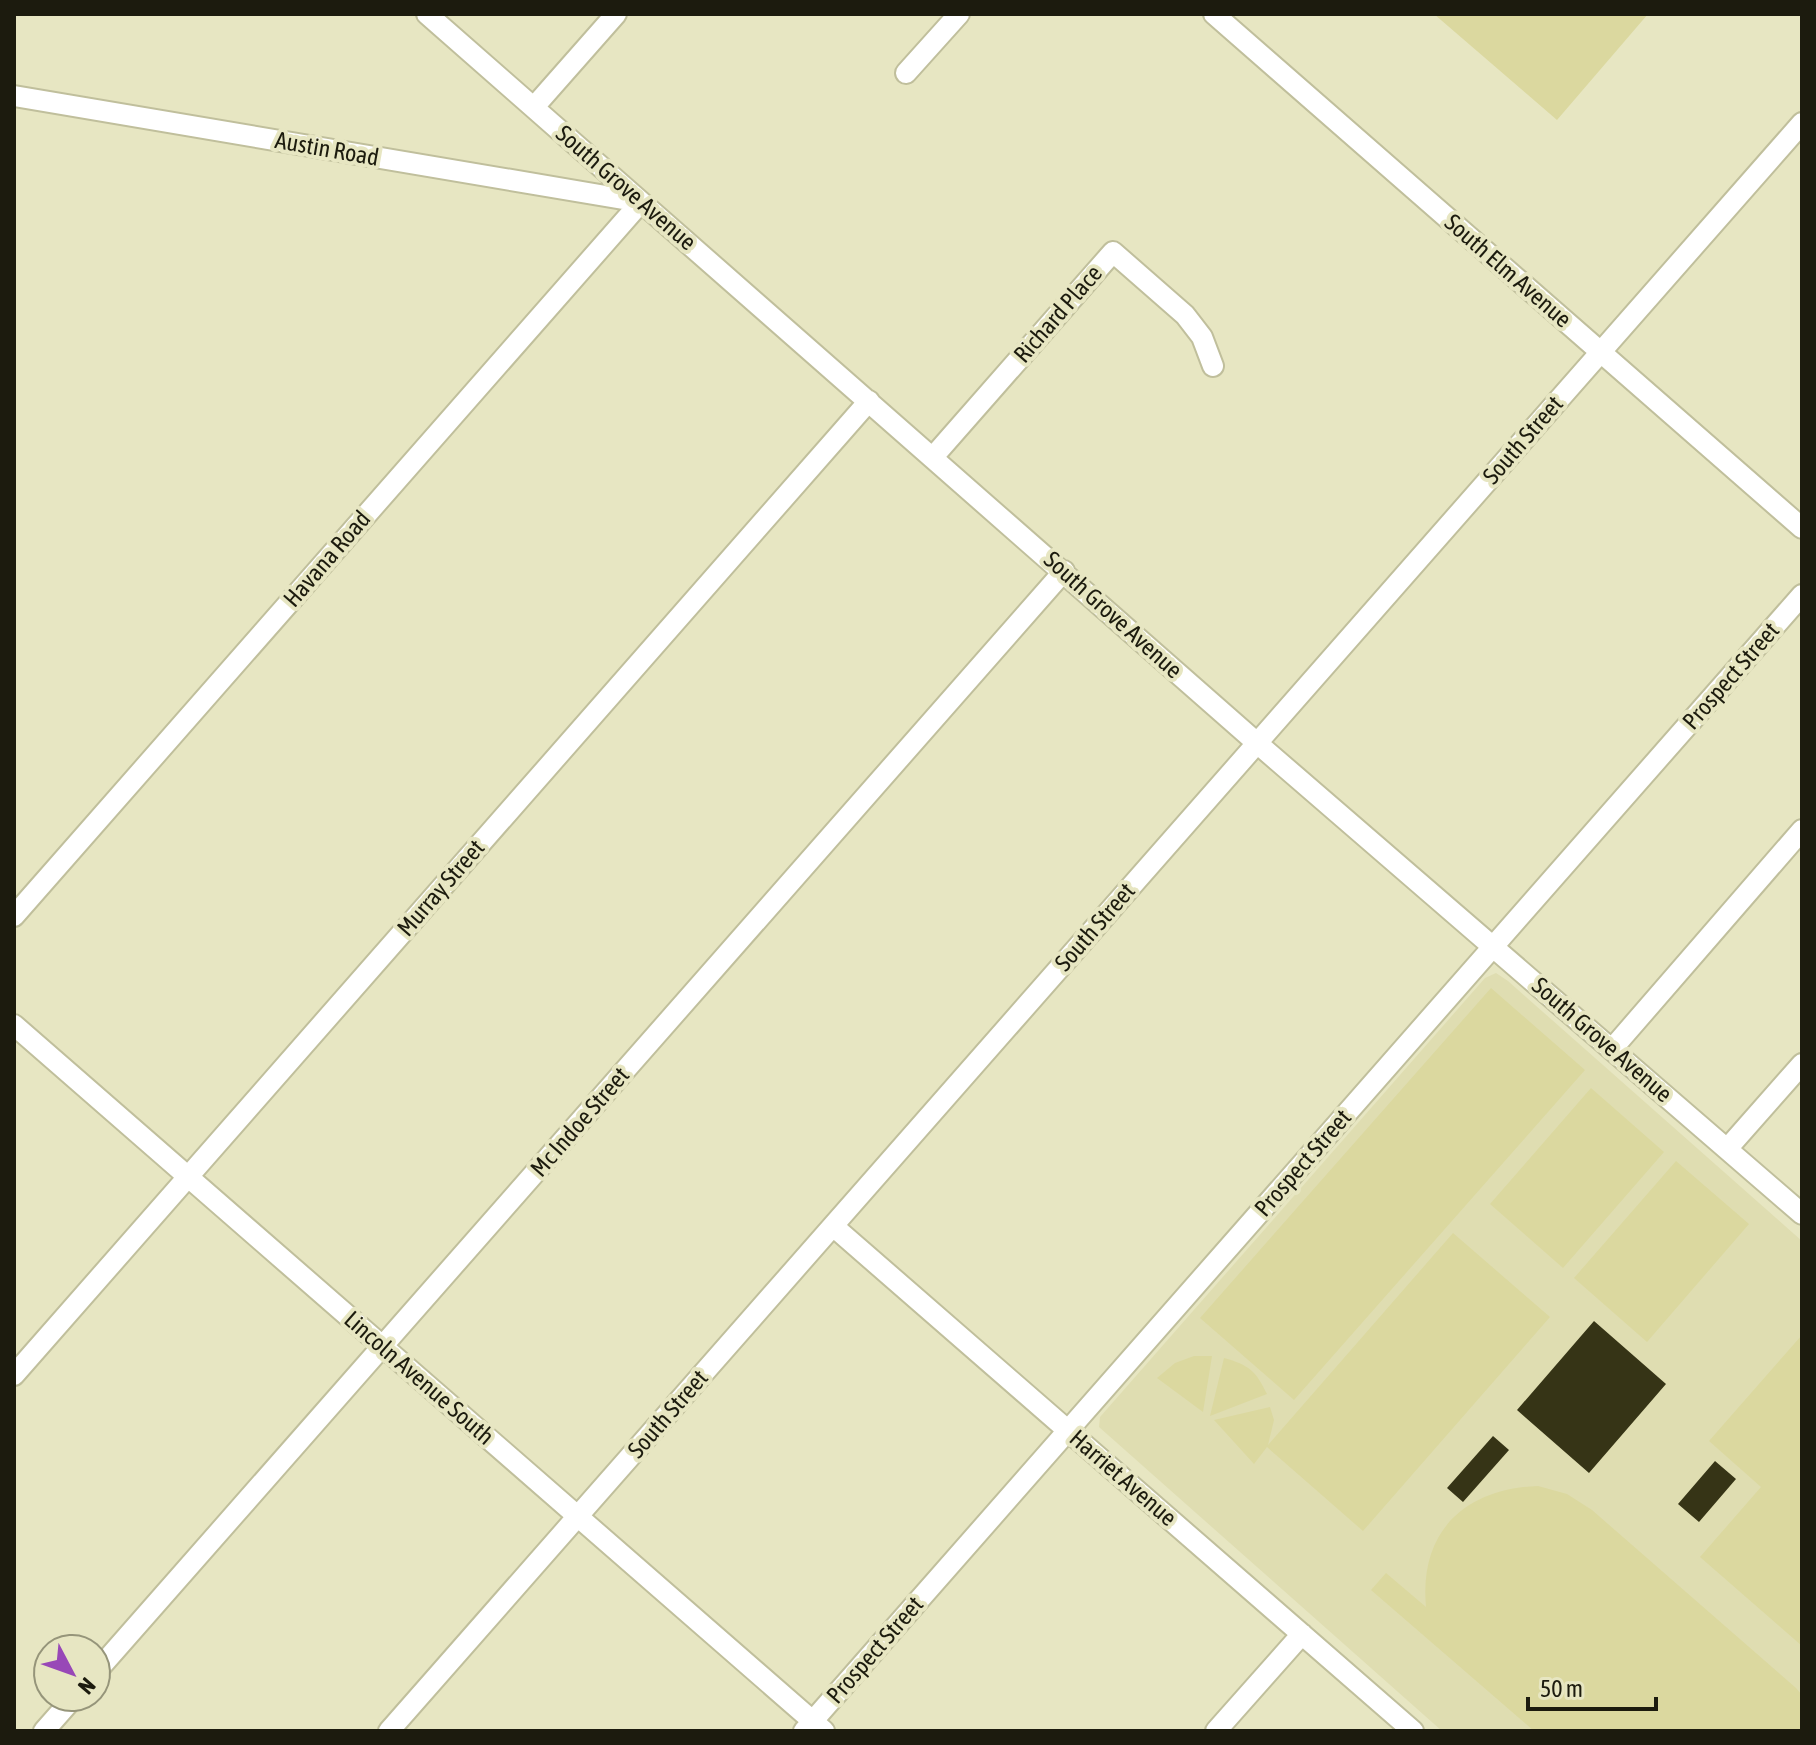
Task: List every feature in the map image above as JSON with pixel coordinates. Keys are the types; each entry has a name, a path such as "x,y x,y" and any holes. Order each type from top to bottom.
{"street":[{"name":"South Grove Avenue","path":"427,14 1257,743 1802,1214"},
{"path":"534,107 616,14"},
{"path":"906,73 959,14"},
{"name":"South Elm Avenue","path":"1214,14 1802,528"},
{"name":"Austin Road","path":"14,96 641,202"},
{"name":"South Street","path":"389,1731 1802,123"},
{"name":"Havana Road","path":"14,916 641,202"},
{"name":"Richard Place","path":"933,457 1113,252 1185,315 1202,337 1213,366"},
{"name":"Murray Street","path":"14,1375 869,401"},
{"name":"Mc Indoe Street","path":"112,1654 1064,571"},
{"name":"Prospect Street","path":"814,1728 1068,1430 1802,595"},
{"path":"1612,1049 1802,830"},
{"name":"Lincoln Avenue South","path":"14,1025 578,1516 814,1728"},
{"path":"1727,1149 1802,1064"},
{"name":"Harriet Avenue","path":"833,1226 1413,1731"},
{"path":"1216,1731 1302,1634"},
{"path":"44,1731 60,1713"}],"shaded area":[{"path":"1434,14 1648,14 1557,120"},
{"path":"1496,973 1802,1241 1802,1731 1442,1731 1099,1427 1100,1417 1485,978"},
{"path":"1491,988 1585,1070 1294,1400 1200,1318"},
{"path":"1591,1088 1664,1152 1563,1268 1490,1204"},
{"path":"1676,1161 1749,1224 1647,1342 1574,1278"},
{"path":"1453,1233 1550,1317 1363,1531 1267,1447 1254,1464 1214,1420 1270,1407 1274,1420 1268,1445"},
{"path":"1802,1335 1802,1646 1700,1557 1761,1487 1709,1441"},
{"path":"1194,1356 1212,1356 1203,1412 1157,1378 1175,1363"},
{"path":"1224,1358 1251,1370 1267,1394 1210,1416"},
{"path":"1538,1486 1567,1494 1592,1510 1796,1688 1802,1695 1802,1731 1534,1731 1371,1590 1386,1573 1426,1607 1430,1557 1439,1537 1452,1520 1468,1506 1488,1496"}],"building":[{"path":"1594,1321 1666,1384 1589,1473 1517,1410"},
{"path":"1493,1436 1509,1450 1463,1502 1447,1488"},
{"path":"1715,1461 1736,1479 1699,1522 1678,1504"}]}
